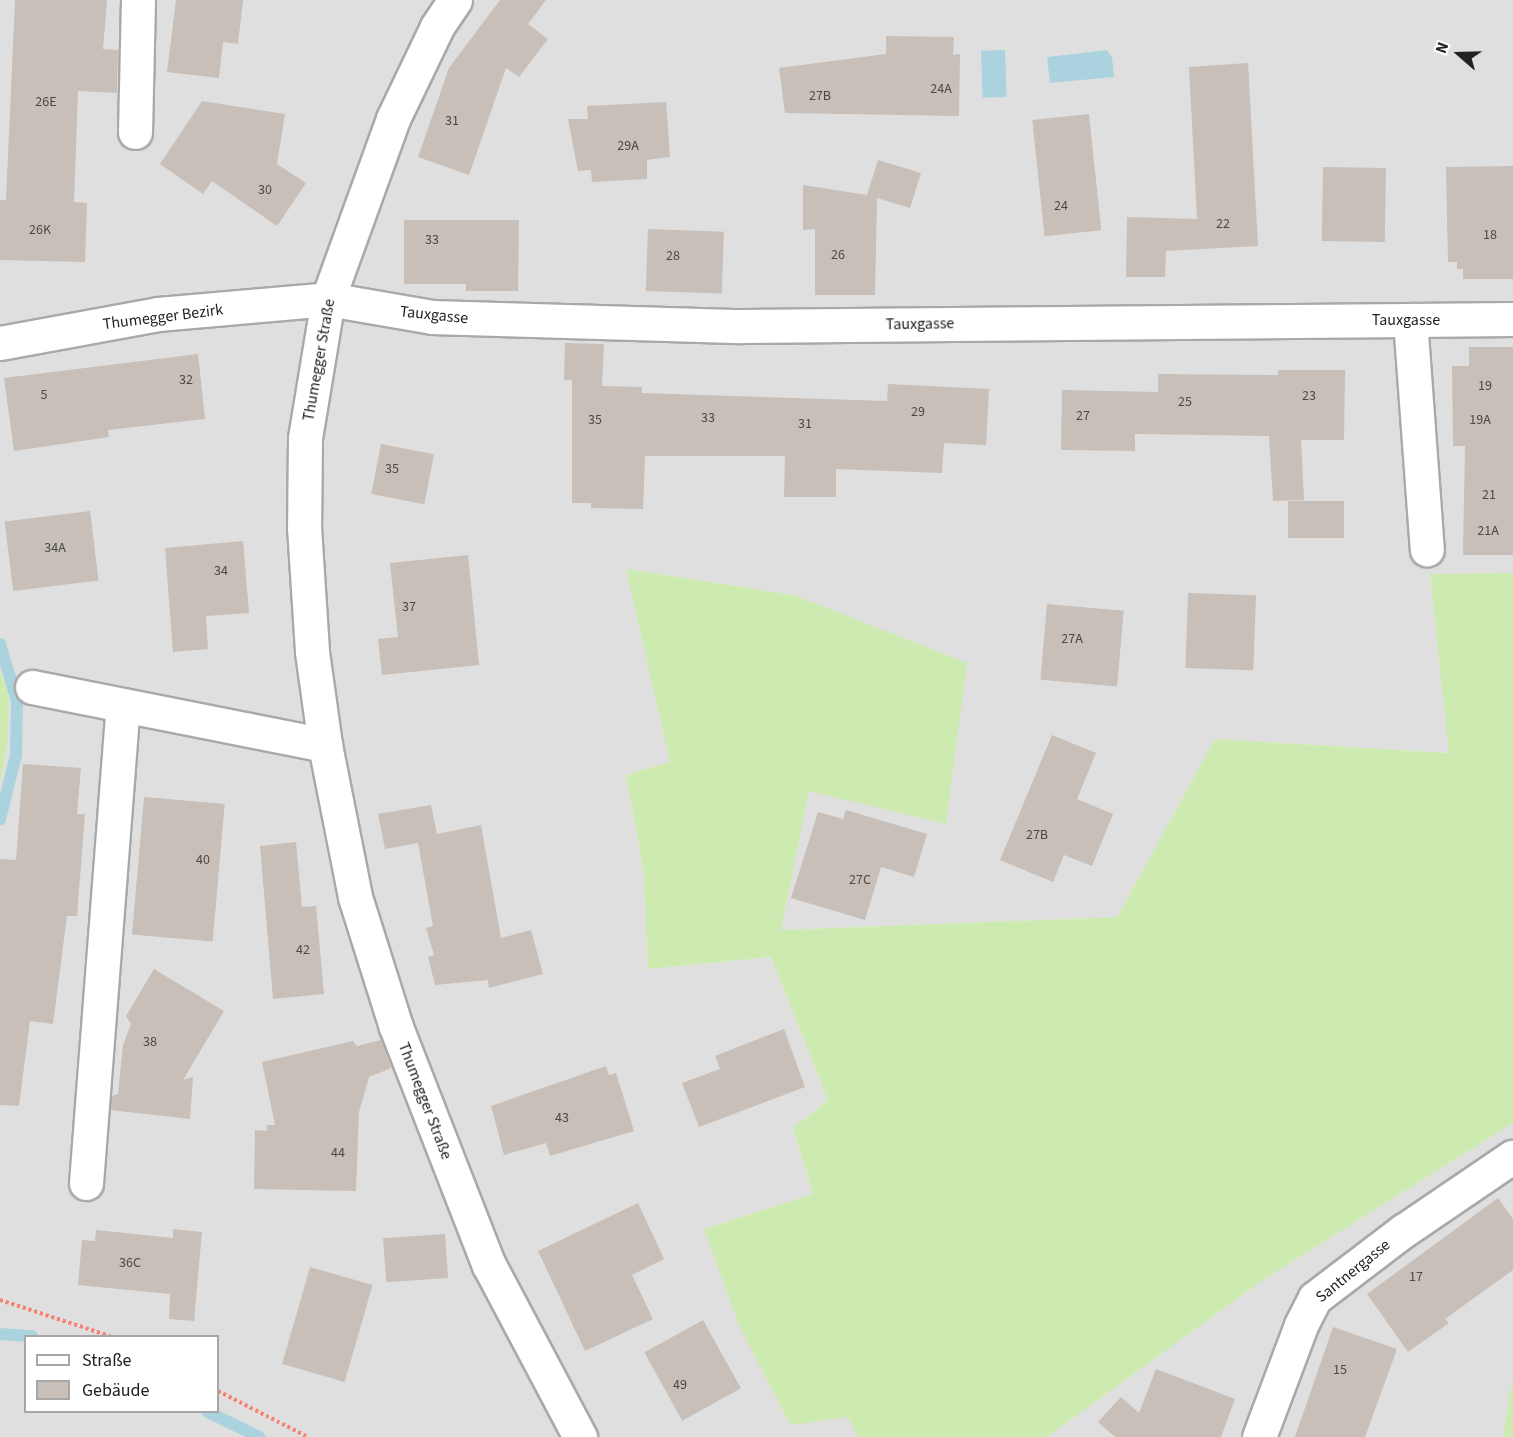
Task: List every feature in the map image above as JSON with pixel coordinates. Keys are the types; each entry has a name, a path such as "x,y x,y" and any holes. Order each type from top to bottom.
{"street":[{"path":"135,132 138,0"},
{"name":"Thumegger Straße","path":"455,0 437,27 393,119 328,299 305,438 304,528 312,652 325,745 356,897 396,1027 489,1265 580,1437"},
{"name":"Tauxgasse","path":"328,299 432,317 546,322 754,326 1513,319"},
{"name":"Thumegger Bezirk","path":"0,344 158,314 328,299"},
{"path":"1410,320 1427,549"},
{"path":"32,687 325,745"},
{"path":"86,1183 123,705"},
{"name":"Santnergasse","path":"1259,1437 1301,1325 1315,1298 1403,1231 1512,1158"}],"path":[{"path":"0,1300 107,1335"},
{"path":"219,1392 308,1437"}],"shaded area":[{"path":"0,0 1513,0 1513,573 1430,574 1450,753 1215,739 1117,917 781,930 808,791 794,595 626,569 671,762 626,775 643,867 648,969 771,957 828,1100 793,1128 813,1194 704,1229 849,1417 858,1437 0,1437 0,786 7,746 0,671"},
{"path":"1513,1123 1513,1378 1503,1437 1047,1437 1263,1280"}],"green space":[{"path":"626,569 794,595 967,663 946,824 809,791 781,930 1117,917 1215,739 1449,753 1430,574 1513,573 1513,1123 1263,1280 1047,1437 858,1437 848,1417 790,1425 739,1325 704,1229 813,1194 793,1128 828,1100 771,957 648,969 643,867 626,775 670,762"},
{"path":"0,671 9,692 7,746 0,786"},
{"path":"1513,1378 1513,1437 1503,1437 1509,1396"}],"water":[{"path":"1005,50 1007,97 983,98 981,51"},
{"path":"1107,50 1112,57 1114,77 1050,83 1047,57"}],"building":[{"path":"15,0 107,0 103,49 118,50 117,93 78,91 74,202 87,203 85,262 0,260 0,200 6,200"},
{"path":"176,0 243,0 238,44 223,42 219,78 167,72"},
{"path":"500,0 546,0 528,24 548,39 519,77 506,68 469,175 418,157 449,68"},
{"path":"886,36 954,37 953,55 960,54 959,116 785,113 779,68 886,54"},
{"path":"1248,63 1258,246 1166,251 1165,277 1126,277 1127,217 1197,219 1189,67"},
{"path":"202,101 285,114 277,164 306,183 277,226 212,181 203,194 160,164"},
{"path":"666,102 670,157 647,160 647,179 592,182 591,170 578,171 568,119 588,119 587,106"},
{"path":"1089,114 1101,230 1045,236 1032,120"},
{"path":"878,160 921,173 910,208 877,198 875,295 815,295 815,229 803,230 803,185 867,195"},
{"path":"1513,166 1513,279 1463,279 1463,269 1457,269 1457,262 1448,262 1446,167"},
{"path":"1323,167 1386,168 1385,242 1322,241"},
{"path":"404,220 519,220 518,291 466,291 466,284 404,284"},
{"path":"648,229 724,232 722,294 646,291"},
{"path":"565,343 604,344 602,386 642,387 642,393 887,401 888,384 989,389 986,445 944,443 942,473 836,469 836,497 784,497 785,456 645,456 643,509 591,508 591,503 572,503 572,380 564,380"},
{"path":"1469,347 1513,347 1513,555 1463,555 1465,446 1453,446 1452,366 1469,366"},
{"path":"198,354 205,419 108,430 109,437 14,451 4,378"},
{"path":"1278,370 1345,370 1344,440 1301,440 1304,500 1273,501 1269,436 1135,434 1135,451 1061,450 1062,390 1158,392 1158,374 1278,375"},
{"path":"381,444 434,454 424,504 371,494"},
{"path":"1288,501 1344,501 1344,538 1288,538"},
{"path":"90,511 99,580 13,591 5,521"},
{"path":"243,541 249,613 206,616 208,649 173,652 165,548"},
{"path":"468,555 479,665 382,675 378,639 398,637 390,563"},
{"path":"1188,593 1256,595 1253,670 1185,668"},
{"path":"1047,604 1124,611 1117,686 1040,680"},
{"path":"1052,735 1096,753 1077,799 1113,814 1092,866 1064,855 1053,882 1000,860"},
{"path":"23,764 81,768 77,814 85,814 77,916 67,916 53,1024 30,1021 19,1106 0,1105 0,859 16,860"},
{"path":"144,797 225,804 213,942 132,934"},
{"path":"431,805 437,834 481,825 501,938 531,930 543,974 489,988 488,980 435,985 428,957 434,955 426,928 433,926 418,843 385,849 378,814"},
{"path":"846,810 927,834 914,877 881,867 865,920 791,898 818,812 843,819"},
{"path":"296,842 302,907 316,906 324,994 273,999 260,846"},
{"path":"154,969 224,1011 183,1080 193,1077 190,1119 110,1110 112,1096 118,1094 123,1045 131,1024 126,1016"},
{"path":"784,1029 805,1087 699,1127 682,1083 720,1069 715,1056"},
{"path":"381,1040 391,1068 369,1077 359,1112 356,1191 254,1189 255,1130 267,1131 267,1125 275,1125 262,1062 353,1041 357,1046"},
{"path":"606,1066 609,1075 616,1073 634,1131 550,1156 546,1143 504,1155 491,1106"},
{"path":"1498,1198 1513,1219 1513,1270 1445,1319 1449,1323 1408,1352 1367,1294"},
{"path":"638,1203 664,1259 632,1275 653,1319 585,1351 538,1251"},
{"path":"173,1229 202,1232 194,1321 169,1319 170,1294 78,1285 82,1240 95,1241 96,1230 173,1238"},
{"path":"445,1234 448,1278 386,1282 383,1238"},
{"path":"310,1267 372,1285 345,1382 282,1364"},
{"path":"703,1320 741,1388 682,1421 644,1352"},
{"path":"1333,1327 1397,1349 1365,1437 1295,1437"},
{"path":"1156,1369 1235,1399 1221,1437 1115,1437 1098,1422 1121,1397 1139,1413"}],"waterway":[{"path":"0,644 17,701 16,755 0,819"},
{"path":"0,1334 24,1336"},
{"path":"210,1413 259,1437"}]}
